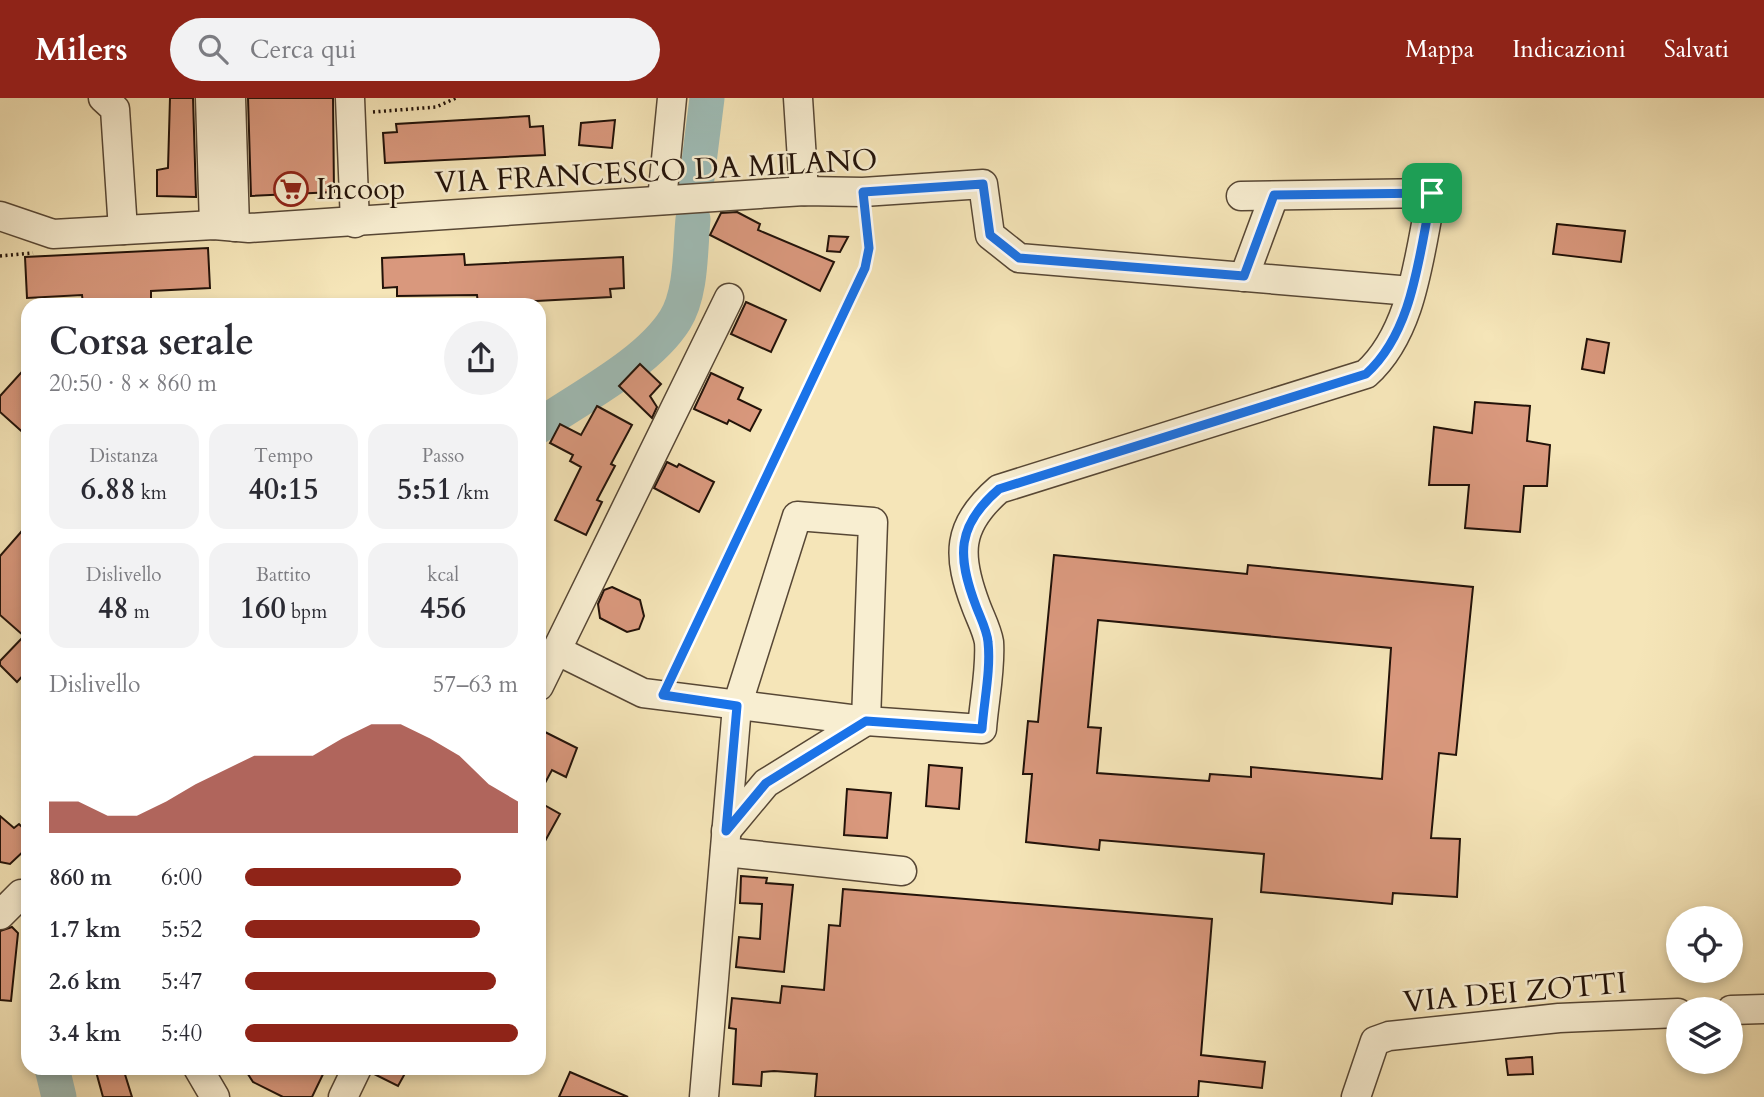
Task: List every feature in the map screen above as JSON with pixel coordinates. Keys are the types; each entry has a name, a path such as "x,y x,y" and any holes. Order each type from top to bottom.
{"street":[{"path":"103,98 115,109 123,230"},
{"path":"210,98 224,226"},
{"path":"224,226 231,98"},
{"path":"662,200 672,98"},
{"path":"798,98 804,191"},
{"path":"351,106 355,223"},
{"name":"VIA FRANCESCO DA MILANO","path":"0,217 53,234 355,223 804,191 863,192 983,184 990,235 1019,258 1244,276"},
{"path":"556,650 643,693 866,721 982,729 989,641 965,577 962,557 966,533 978,507 999,489 1366,374 1383,358 1396,334 1411,291 1432,193 1241,196"},
{"path":"1274,195 1244,276 1411,291"},
{"path":"546,672 729,298"},
{"path":"704,1097 737,706 797,516 873,522 866,721"},
{"path":"726,841 766,783 866,721"},
{"path":"726,841 902,871"},
{"path":"0,915 20,894"},
{"path":"1743,1010 1764,1009"},
{"name":"VIA DEI ZOTTI","path":"1356,1097 1375,1041 1389,1036 1559,1018 1666,1014"},
{"path":"202,1075 215,1097"},
{"path":"343,1097 354,1075"}],"path":[{"path":"351,106 436,107 456,98"},
{"path":"663,695 865,268 869,248 863,192"}],"building":[{"path":"170,98 193,98 196,197 157,196 157,170 168,168"},
{"path":"248,98 333,98 334,192 251,196"},
{"path":"529,116 530,127 543,126 545,155 385,163 383,133 397,132 396,124"},
{"path":"615,120 612,148 579,145 581,123"},
{"path":"737,212 760,224 758,230 834,262 820,291 710,235 721,213"},
{"path":"1557,224 1625,231 1621,262 1553,254"},
{"path":"829,236 848,237 840,252 827,251"},
{"path":"208,248 210,288 151,291 151,298 82,298 82,295 27,298 25,257"},
{"path":"464,254 465,265 623,257 624,288 610,289 611,297 546,300 546,298 477,298 477,295 397,296 397,287 383,288 382,258"},
{"path":"746,302 786,320 771,352 731,334"},
{"path":"1587,339 1609,343 1604,373 1582,369"},
{"path":"640,364 661,384 650,396 657,407 652,418 619,386"},
{"path":"21,373 21,431 0,412 0,396"},
{"path":"711,373 743,388 738,399 761,410 750,431 729,420 727,424 694,409"},
{"path":"1475,402 1530,406 1527,441 1550,445 1547,486 1524,486 1520,532 1465,528 1469,485 1429,485 1434,427 1472,433"},
{"path":"597,406 632,425 611,464 615,466 597,500 602,502 586,535 555,520 581,467 570,461 573,455 550,443 560,424 581,435"},
{"path":"667,462 677,467 679,464 714,482 699,512 654,488"},
{"path":"21,532 21,633 0,615 0,556"},
{"path":"1054,555 1247,574 1248,565 1473,587 1456,755 1439,753 1431,838 1460,839 1457,897 1393,893 1392,904 1261,892 1264,854 1100,840 1099,850 1026,842 1032,774 1023,774 1028,721 1038,722","holes":["1098,620 1391,648 1382,779 1251,767 1251,777 1210,774 1209,781 1097,773 1101,728 1088,727"]},
{"path":"612,587 640,600 644,616 639,629 627,632 600,618 598,604 604,590"},
{"path":"21,639 21,678 17,682 0,665 0,661"},
{"path":"546,732 577,748 566,777 552,770 546,781"},
{"path":"929,765 962,768 959,809 926,806"},
{"path":"847,789 891,793 887,838 844,835"},
{"path":"546,806 560,814 546,839"},
{"path":"0,816 14,828 19,824 21,826 21,854 10,864 0,862"},
{"path":"741,876 767,878 766,883 793,885 784,972 736,967 739,937 760,939 762,904 740,903"},
{"path":"843,889 1212,919 1201,1055 1265,1062 1262,1088 1199,1081 1198,1097 815,1097 817,1074 774,1071 762,1072 761,1086 733,1084 736,1029 729,1028 732,998 780,1003 782,986 824,990 829,925 840,926"},
{"path":"12,927 18,933 11,1001 0,1000 0,931"},
{"path":"1532,1057 1533,1074 1508,1075 1506,1059"},
{"path":"570,1072 628,1097 559,1097"},
{"path":"97,1075 125,1075 132,1097 103,1097"},
{"path":"248,1075 323,1075 312,1097 283,1097 253,1082"},
{"path":"376,1075 404,1075 398,1086"}],"waterway":[{"path":"696,186 707,98"},
{"path":"546,421 631,365 663,336 675,320 685,297 693,219"},
{"path":"54,1075 59,1097"}],"place":[{"name":"Incoop","path":"291,189"}],"route":[{"path":"983,184 990,235 1019,258 1244,276 1274,195 1432,193 1411,291 1396,334 1383,358 1366,374 999,489 978,507 966,533 962,557 965,577 989,641 982,729 866,721 766,783 726,831 737,706 663,695 865,268 869,248 863,192 983,184"}]}
